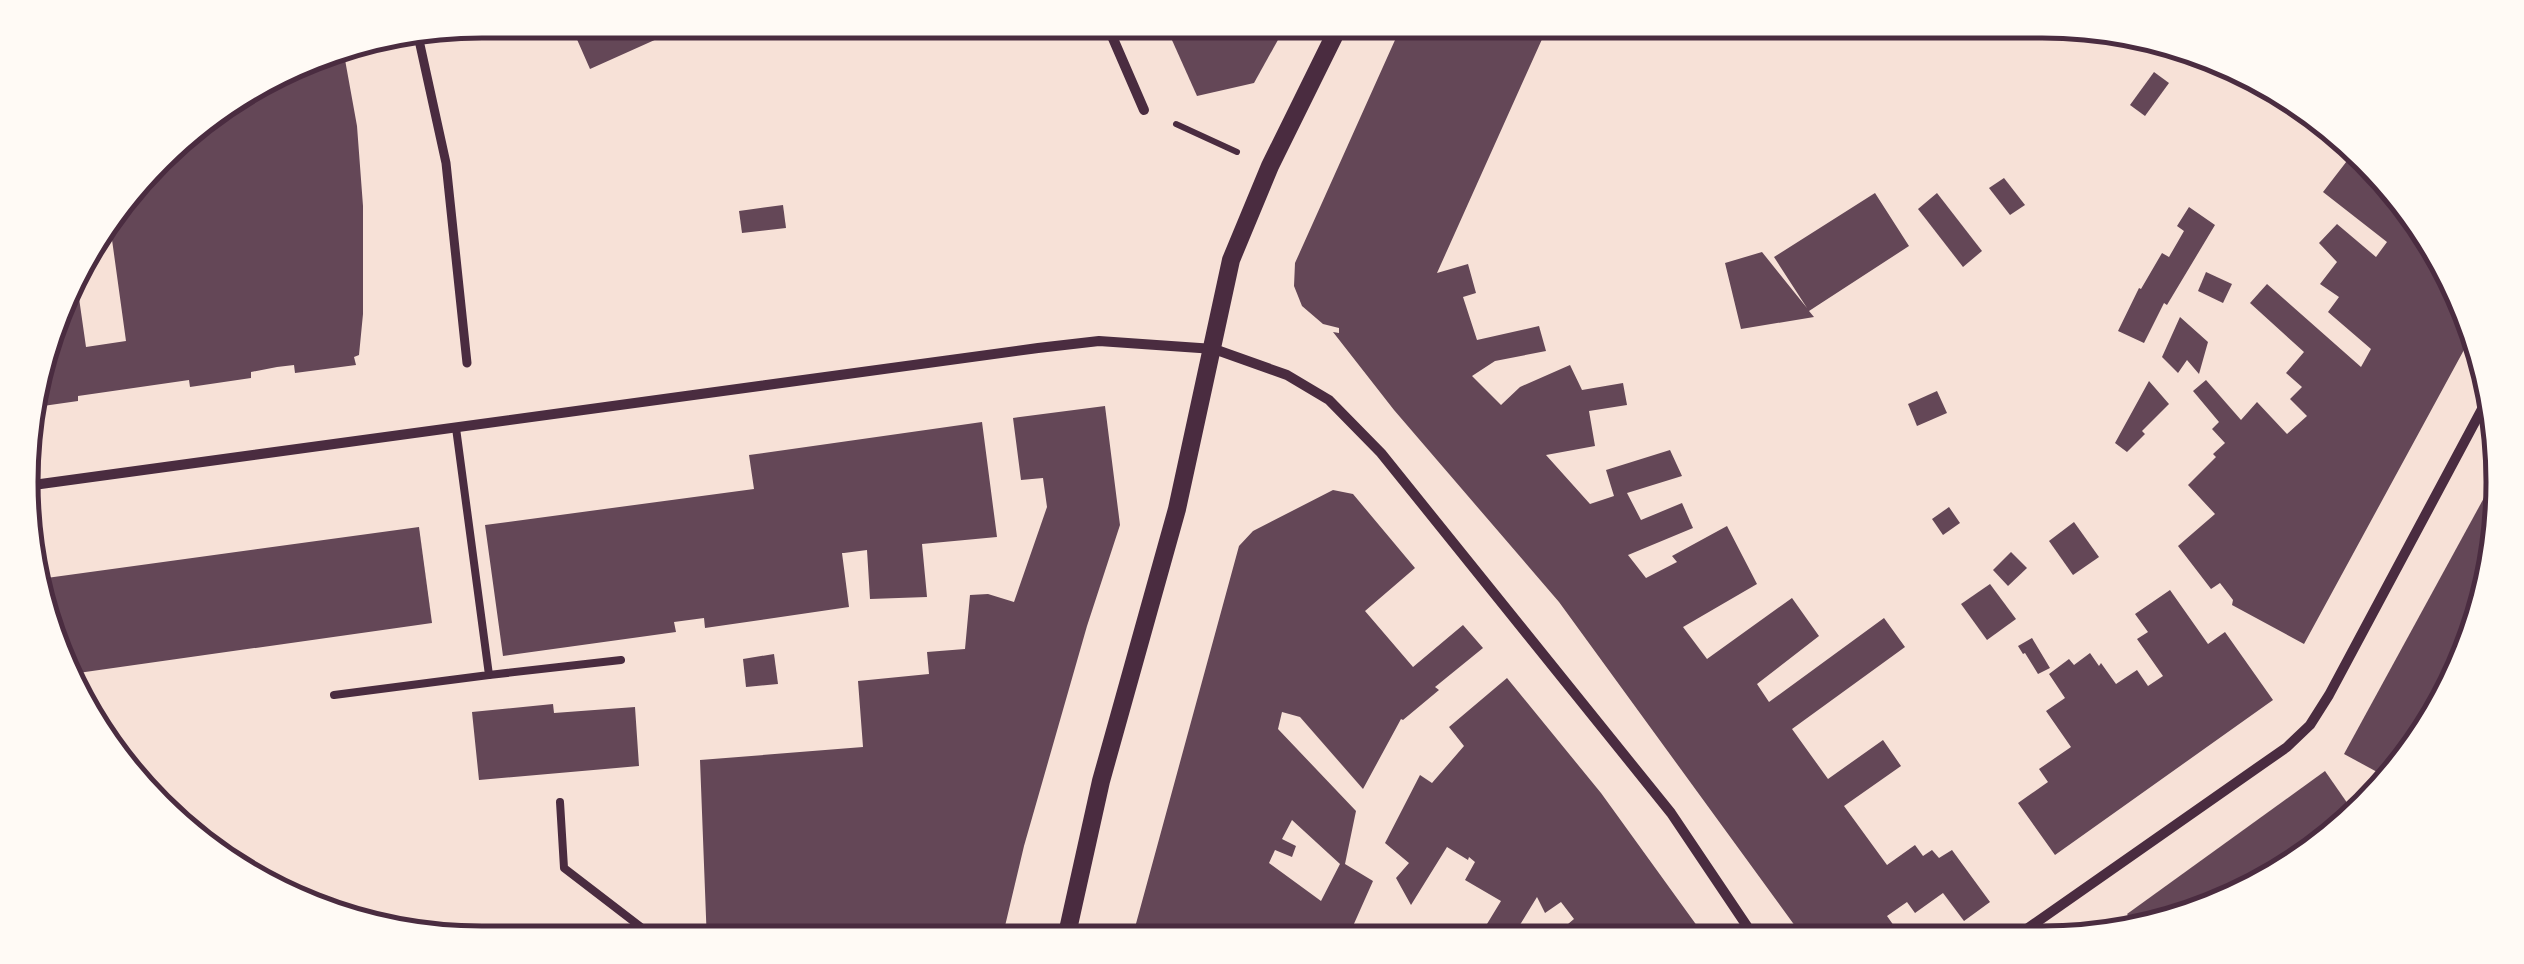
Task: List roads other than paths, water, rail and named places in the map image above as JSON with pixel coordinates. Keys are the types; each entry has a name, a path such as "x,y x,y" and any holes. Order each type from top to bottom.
{"street":[{"path":"1112,38 1144,110"},
{"path":"1069,926 1101,781 1177,509 1231,260 1270,166 1333,38"},
{"path":"418,42 446,164 466,363"},
{"path":"38,484 1099,341 1214,349 1287,375 1328,400 1381,453 1671,813 1747,926"},
{"path":"2031,926 2287,747 2310,724 2481,411"}],"lane":[{"path":"456,428 488,674"},
{"path":"334,695 621,660"},
{"path":"560,802 564,868 640,926"}]}
